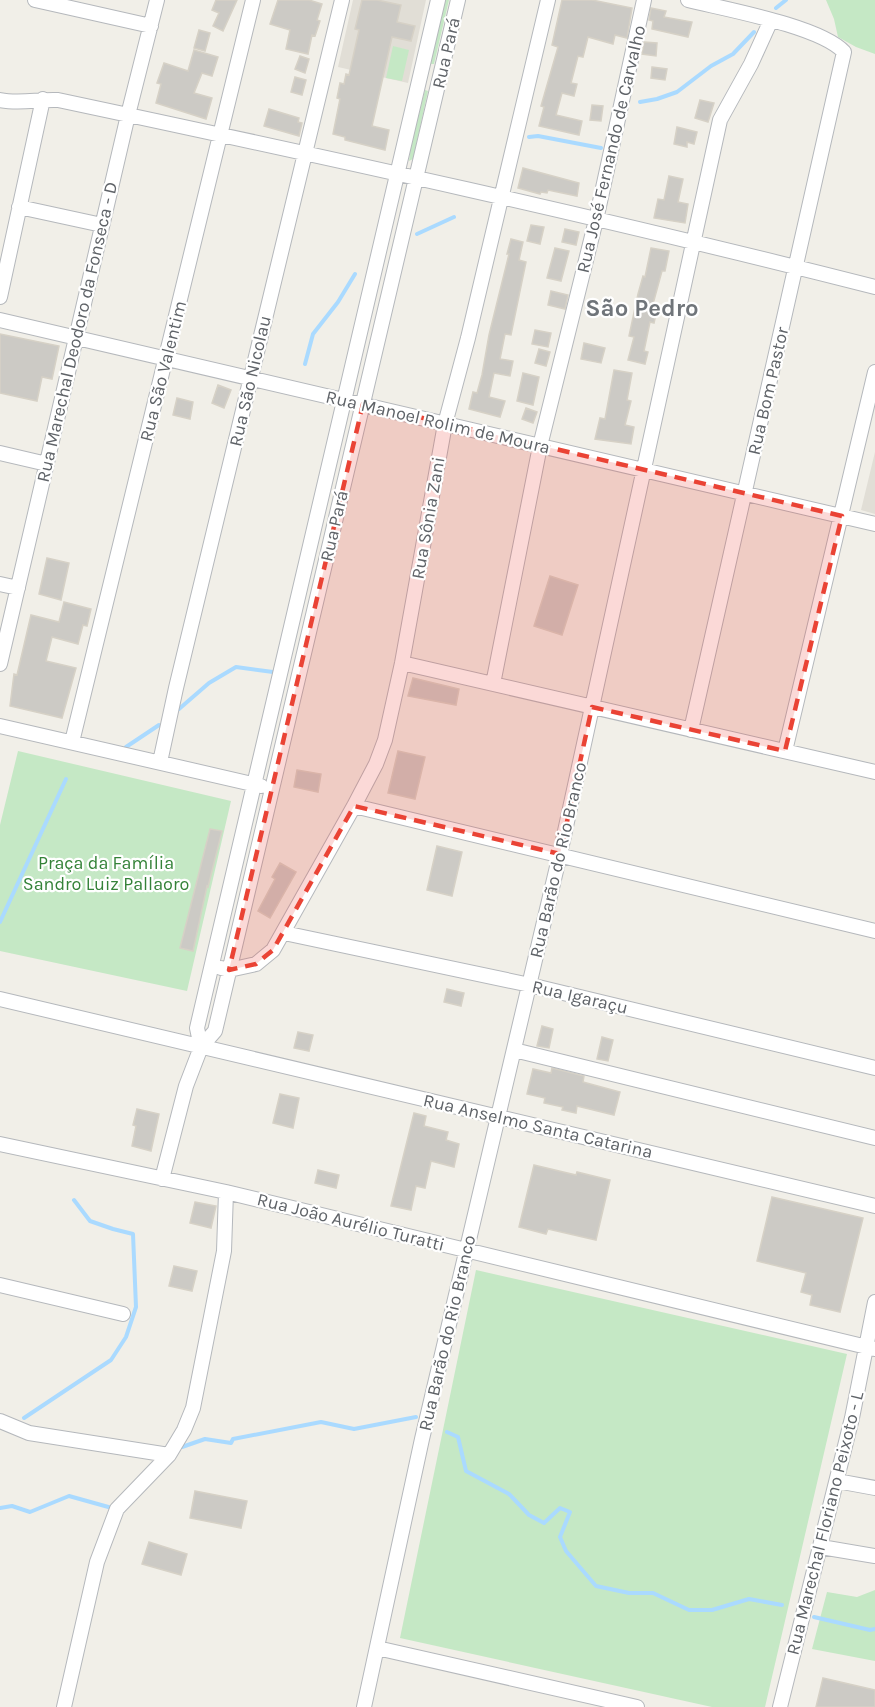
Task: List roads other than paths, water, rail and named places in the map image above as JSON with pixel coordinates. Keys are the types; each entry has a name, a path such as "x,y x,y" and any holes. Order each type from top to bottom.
{"street":[{"path":"35,0 151,26"},
{"name":"Rua Marechal Deodoro da Fonseca - D","path":"0,664 157,0"},
{"name":"Rua São Valentim","path":"72,742 253,0"},
{"name":"Rua São Nicolau","path":"160,762 342,0"},
{"name":"Rua Pará","path":"201,1047 196,1028 438,0"},
{"name":"Rua Pará","path":"162,1179 186,1086 201,1047 215,1031 458,0"},
{"name":"Rua Sônia Zani","path":"211,967 229,970 256,964 273,950 354,807 376,764 385,740 402,663 445,424 548,0"},
{"name":"Rua José Fernando de Carvalho","path":"493,684 540,446 596,220 644,0"},
{"path":"688,0 771,20"},
{"name":"Rua Bom Pastor","path":"691,730 844,52 826,39 771,20"},
{"name":"Rua Barão do Rio Branco","path":"364,1707 422,1439 560,854 720,120 751,64 771,20"},
{"path":"421,74 440,77"},
{"path":"0,297 43,99"},
{"path":"0,100 11,102 58,100 416,178 875,287"},
{"path":"19,207 102,225"},
{"name":"Rua Manoel Rolim de Moura","path":"0,320 875,524"},
{"path":"785,751 875,372"},
{"path":"0,453 47,464"},
{"path":"0,584 18,588"},
{"path":"402,663 875,772"},
{"path":"0,726 272,789"},
{"path":"354,807 560,854 875,931"},
{"name":"Rua Igaraçu","path":"284,933 530,985 875,1068"},
{"name":"Rua Anselmo Santa Catarina","path":"0,999 875,1206"},
{"path":"514,1050 875,1138"},
{"name":"Rua João Aurélio Turatti","path":"0,1144 226,1192 870,1348"},
{"path":"64,1707 97,1562 117,1509 169,1455 184,1430 193,1408 224,1251 226,1192"},
{"path":"0,1285 123,1314"},
{"name":"Rua Marechal Floriano Peixoto - L","path":"780,1707 870,1348 875,1302"},
{"path":"0,1421 29,1433 169,1455"},
{"path":"837,1481 875,1488"},
{"path":"820,1547 875,1556"},
{"path":"377,1648 637,1707"}],"waterway":[{"path":"776,8 786,0"},
{"path":"640,102 677,92 711,66 733,54 754,32"},
{"path":"529,137 538,136 601,148"},
{"path":"417,234 454,217"},
{"path":"305,364 313,334 338,302 355,274"},
{"path":"179,709 209,683 236,667 273,672"},
{"path":"126,747 159,725"},
{"path":"0,922 66,779"},
{"path":"24,1418 111,1360 126,1337 136,1307 133,1234 90,1221 74,1200"},
{"path":"182,1447 205,1439 231,1443 233,1439 321,1422 354,1429 416,1417"},
{"path":"447,1432 458,1437 466,1471 509,1494 529,1515 544,1523 560,1508 570,1512 560,1537 566,1551 596,1586 629,1593 653,1593 689,1610 712,1610 749,1599 782,1605"},
{"path":"0,1508 12,1506 30,1512 69,1496 112,1508"},
{"path":"814,1617 870,1630 875,1629"}],"district":[{"name":"São Pedro","path":"642,308"}],"park label":[{"name":"Praça da Família Sandro Luiz Pallaoro","path":"106,873"}]}
